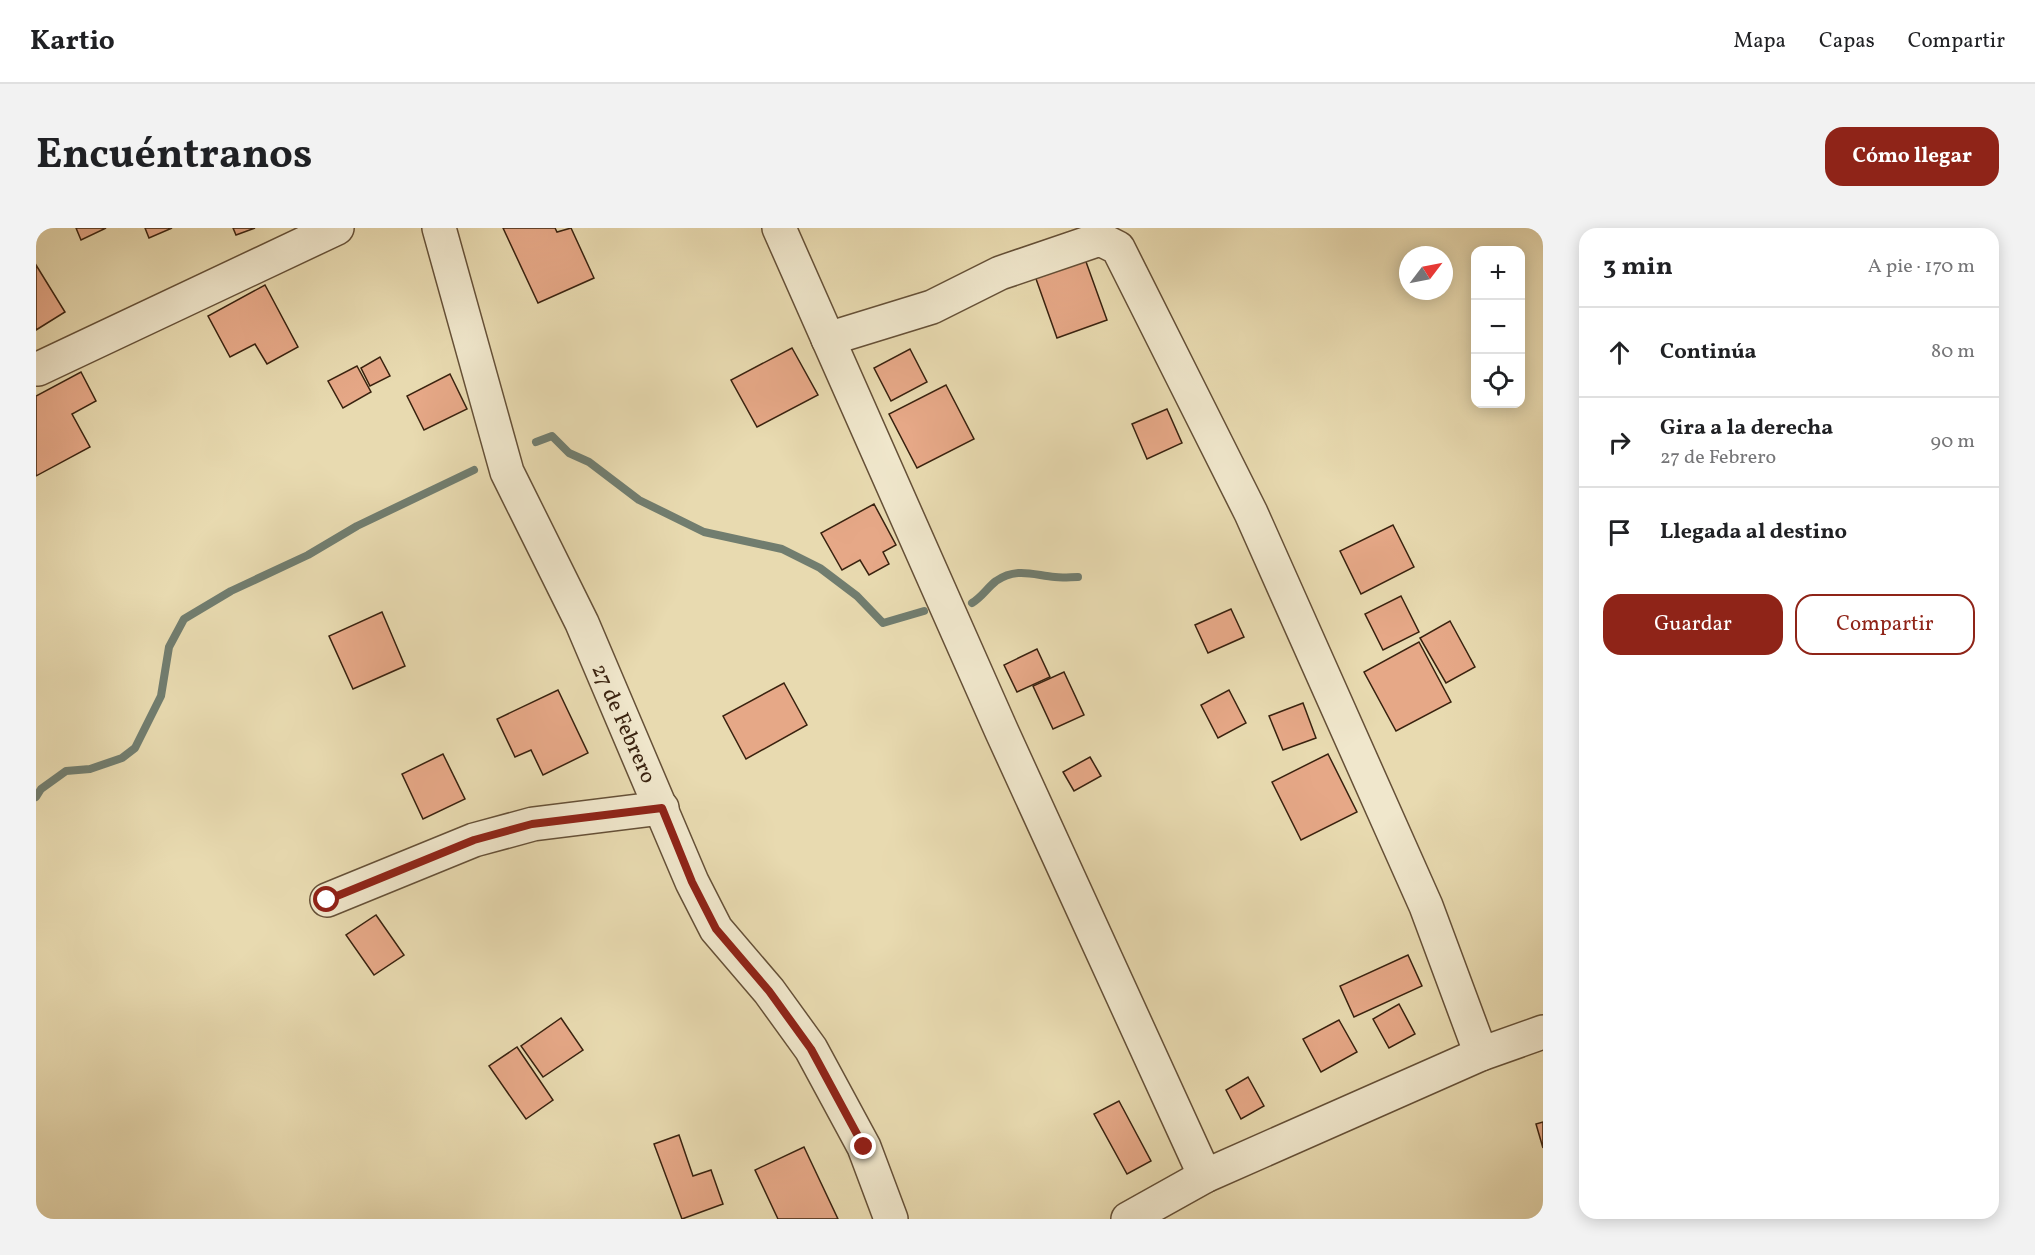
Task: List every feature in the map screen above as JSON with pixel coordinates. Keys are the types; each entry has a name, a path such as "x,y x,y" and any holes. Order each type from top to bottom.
{"street":[{"path":"38,369 338,228"},
{"name":"27 de Febrero","path":"439,228 507,472 582,623 692,882 716,929 769,991 811,1049 864,1147 891,1219"},
{"path":"779,228 1002,732 1205,1176"},
{"path":"828,339 932,307 1000,273 1100,238 1118,248 1276,567 1426,906 1481,1054"},
{"path":"327,900 484,837 532,824 662,808"},
{"path":"1128,1219 1205,1176 1481,1054 1543,1032"}],"building":[{"path":"76,228 106,228 81,240"},
{"path":"145,228 172,228 149,238"},
{"path":"233,228 255,228 236,235"},
{"path":"503,228 555,228 557,232 571,228 594,278 538,303"},
{"path":"1085,259 1107,320 1057,338 1035,276"},
{"path":"36,265 65,312 36,330"},
{"path":"265,285 298,347 267,364 255,344 230,357 208,316"},
{"path":"792,348 818,395 757,427 731,380"},
{"path":"910,349 927,382 891,401 874,368"},
{"path":"380,357 390,376 370,386 361,368"},
{"path":"357,366 371,392 343,408 328,381"},
{"path":"81,372 96,401 72,414 90,447 36,476 36,396"},
{"path":"450,374 467,409 424,430 407,396"},
{"path":"946,385 974,439 917,468 889,414"},
{"path":"1167,409 1182,443 1147,459 1132,424"},
{"path":"874,504 896,545 883,552 889,564 869,575 860,560 842,570 821,533"},
{"path":"1393,525 1414,567 1361,594 1340,551"},
{"path":"1401,596 1419,632 1383,650 1365,614"},
{"path":"1231,609 1244,637 1208,653 1195,625"},
{"path":"382,612 405,666 353,689 329,636"},
{"path":"1450,621 1475,667 1446,683 1420,638"},
{"path":"1419,642 1451,702 1396,731 1364,672"},
{"path":"1037,649 1050,677 1017,692 1004,665"},
{"path":"1064,672 1084,715 1053,729 1033,686"},
{"path":"784,683 807,725 746,759 723,716"},
{"path":"558,690 588,753 543,775 531,750 515,757 497,719"},
{"path":"1229,690 1246,723 1218,738 1201,705"},
{"path":"1303,703 1316,738 1283,750 1269,716"},
{"path":"443,754 465,799 423,819 402,774"},
{"path":"1328,754 1357,812 1301,840 1272,782"},
{"path":"1090,757 1101,776 1074,791 1063,772"},
{"path":"376,915 404,955 374,975 346,935"},
{"path":"1408,955 1422,986 1354,1017 1340,986"},
{"path":"1399,1004 1415,1034 1389,1048 1373,1019"},
{"path":"561,1018 583,1050 543,1077 521,1046"},
{"path":"1339,1020 1357,1052 1321,1072 1303,1039"},
{"path":"517,1047 553,1100 526,1119 489,1066"},
{"path":"1248,1077 1264,1106 1241,1119 1226,1090"},
{"path":"1119,1101 1151,1161 1127,1174 1094,1114"},
{"path":"1543,1122 1543,1148 1536,1124"},
{"path":"679,1135 693,1176 711,1170 723,1204 682,1219 654,1144"},
{"path":"804,1147 838,1219 778,1219 755,1170"}],"waterway":[{"path":"536,442 552,436 569,453 589,462 639,500 704,532 782,549 820,568 857,596 883,623 924,611"},
{"path":"36,797 41,789 66,771 90,769 122,758 135,748 161,696 169,647 184,619 231,591 308,555 357,526 474,470"},
{"path":"972,603 996,581 1011,574 1078,577"}],"route":[{"path":"327,900 474,840 532,824 662,808 692,882 716,929 769,991 811,1049 864,1147"}]}
